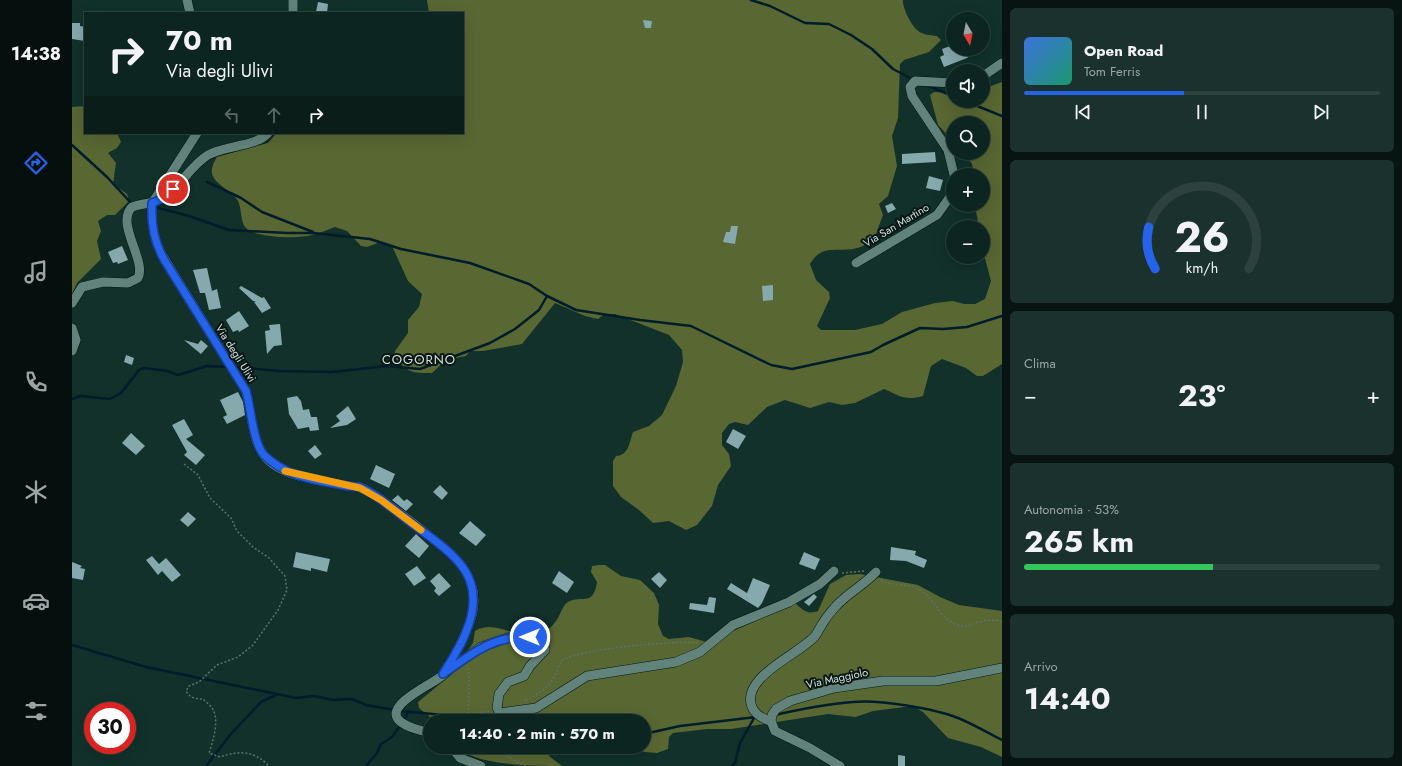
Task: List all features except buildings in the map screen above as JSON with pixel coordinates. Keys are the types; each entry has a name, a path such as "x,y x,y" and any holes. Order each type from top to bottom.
{"street":[{"path":"187,0 190,12"},
{"path":"293,0 293,12"},
{"path":"990,71 1002,63"},
{"path":"946,83 915,81 910,87 912,96 948,150 952,168"},
{"path":"152,203 196,134"},
{"path":"72,302 82,286 104,282 128,283 138,278 141,270 131,244 127,213 135,206 152,203 164,198 190,170 209,155 225,148 252,142 266,134"},
{"name":"Via San Martino","path":"856,263 937,215 946,202"},
{"name":"Via degli Ulivi","path":"152,203 151,221 154,239 163,257 246,391 251,408 254,430 262,453 284,471 360,488 381,500 431,537 462,565 474,589 474,606 466,632 443,674 402,701 397,709 398,718 405,725 423,731"},
{"path":"72,328 76,340 72,350"},
{"path":"443,674 480,647 513,636 545,640 545,650 530,666 524,676 508,682 498,694 497,708 500,713 536,708 587,676 676,662 700,652 733,625 789,602 820,584 834,571"},
{"path":"840,766 810,748 775,730 771,721 764,720 753,710 750,701 751,692 755,685 774,666 815,636 823,622 837,605 865,584 872,571"},
{"name":"Via Maggiolo","path":"771,721 772,715 776,709 790,701 834,688 883,681 936,681 1002,668"},
{"path":"457,754 460,758 481,766"}],"path":[{"path":"184,464 198,475 210,498 231,518 237,531 253,547 269,558 285,576 287,590 278,610 253,645 238,657 217,665 199,682 189,686 186,691 188,695 197,699 203,699 213,709 215,719 213,743 210,753 220,757 230,753 253,754 269,766"},
{"path":"834,571 844,574 872,571 880,580 888,584 913,586 924,592 933,602 940,615 957,625 970,626 983,621 1002,622"},
{"path":"524,700 544,689 552,682 562,661 575,654 651,643 670,644 690,642 710,645"},
{"path":"468,667 470,698 467,708 468,714"},
{"path":"475,714 497,708"},
{"path":"504,754 520,764 528,766"}],"green space":[{"path":"427,0 903,0 907,15 916,29 923,34 937,36 941,40 929,52 904,60 900,64 898,118 892,136 897,166 888,196 879,204 883,215 874,239 864,246 825,251 815,257 810,264 816,280 829,292 830,298 817,326 821,330 855,330 882,324 902,312 935,303 953,301 964,304 975,304 985,299 991,281 986,264 990,264 990,220 978,220 976,212 990,212 990,168 973,168 969,160 990,160 990,116 946,116 946,134 938,125 930,95 934,92 946,93 946,108 990,108 990,86 1002,82 1002,364 983,376 977,376 966,368 942,359 931,366 923,396 907,398 884,389 855,403 842,405 829,402 810,408 785,400 767,407 748,425 735,422 729,424 722,433 722,445 729,454 731,466 718,485 712,506 697,525 686,530 669,521 653,523 639,510 621,497 613,486 613,461 616,456 626,451 633,432 649,426 662,415 676,386 683,362 682,350 669,335 615,314 603,315 598,319 585,316 555,303 522,344 483,351 470,351 466,356 446,360 432,373 419,373 407,369 394,357 395,351 408,333 408,320 419,307 422,294 408,281 392,246 380,242 367,247 361,246 347,231 335,227 312,235 297,237 268,236 251,231 246,228 242,221 237,200 215,180 212,170 213,164 217,157 268,143 276,134 464,134 464,12 429,12"},
{"path":"84,106 84,134 117,134 121,142 117,148 108,153 116,163 113,184 127,194 129,201 115,215 107,215 98,221 101,231 97,241 101,259 77,283 72,294 72,107"},
{"path":"605,565 621,576 640,580 654,593 659,605 658,624 663,636 669,639 689,637 714,644 733,631 795,603 803,610 808,612 818,611 830,584 846,575 860,574 918,585 959,605 1002,611 1002,757 981,747 948,738 923,712 913,706 873,711 856,717 828,714 731,729 707,729 673,733 669,737 668,749 657,753 651,752 651,714 426,714 419,708 418,702 452,674 473,643 475,631 485,627 490,627 500,628 521,634 540,635 548,630 554,623 566,603 577,599 586,599 593,595 597,582 591,572 592,566"},
{"path":"469,754 549,754 562,766 507,764 478,758"}],"waterway":[{"path":"751,0 770,6 805,23 829,24 851,35 872,49 893,69 914,80"},
{"path":"926,85 946,93"},
{"path":"982,108 1002,116"},
{"path":"72,145 107,177 131,203 134,204"},
{"path":"207,182 241,198 262,212 313,232"},
{"path":"155,207 189,216 229,230 313,233 370,239 401,249 470,263 529,284 547,296 576,310 691,326 771,365 792,369 871,352 920,328 943,329 967,327 1002,316"},
{"path":"235,367 280,371 332,372 387,366 420,369 490,343 515,329 539,310 547,296"},
{"path":"72,399 81,396 110,399 121,393 139,370 144,368 167,371 178,375 207,366 228,367"},
{"path":"72,645 146,667 296,698 314,696 333,700 352,699 366,705 395,710"},
{"path":"206,766 230,735 261,702 278,694"},
{"path":"775,715 843,703 864,701 891,703 936,711 958,718 1002,740"},
{"path":"400,711 432,714"},
{"path":"404,720 408,712"},
{"path":"651,732 680,726 756,717"},
{"path":"732,766 735,763 740,743 754,718"},
{"path":"366,766 377,753 381,744 392,737 401,724"}],"slow traffic":[{"path":"285,471 310,478 360,488 381,500 421,530"}],"district":[{"name":"COGORNO","path":"419,359"}],"route":[{"path":"173,189 164,198 152,203 151,221 154,239 165,261 246,391 251,408 254,430 262,453 284,471 360,488 381,500 431,537 462,565 474,589 474,606 466,632 443,674 480,647 513,636 530,637"}]}
